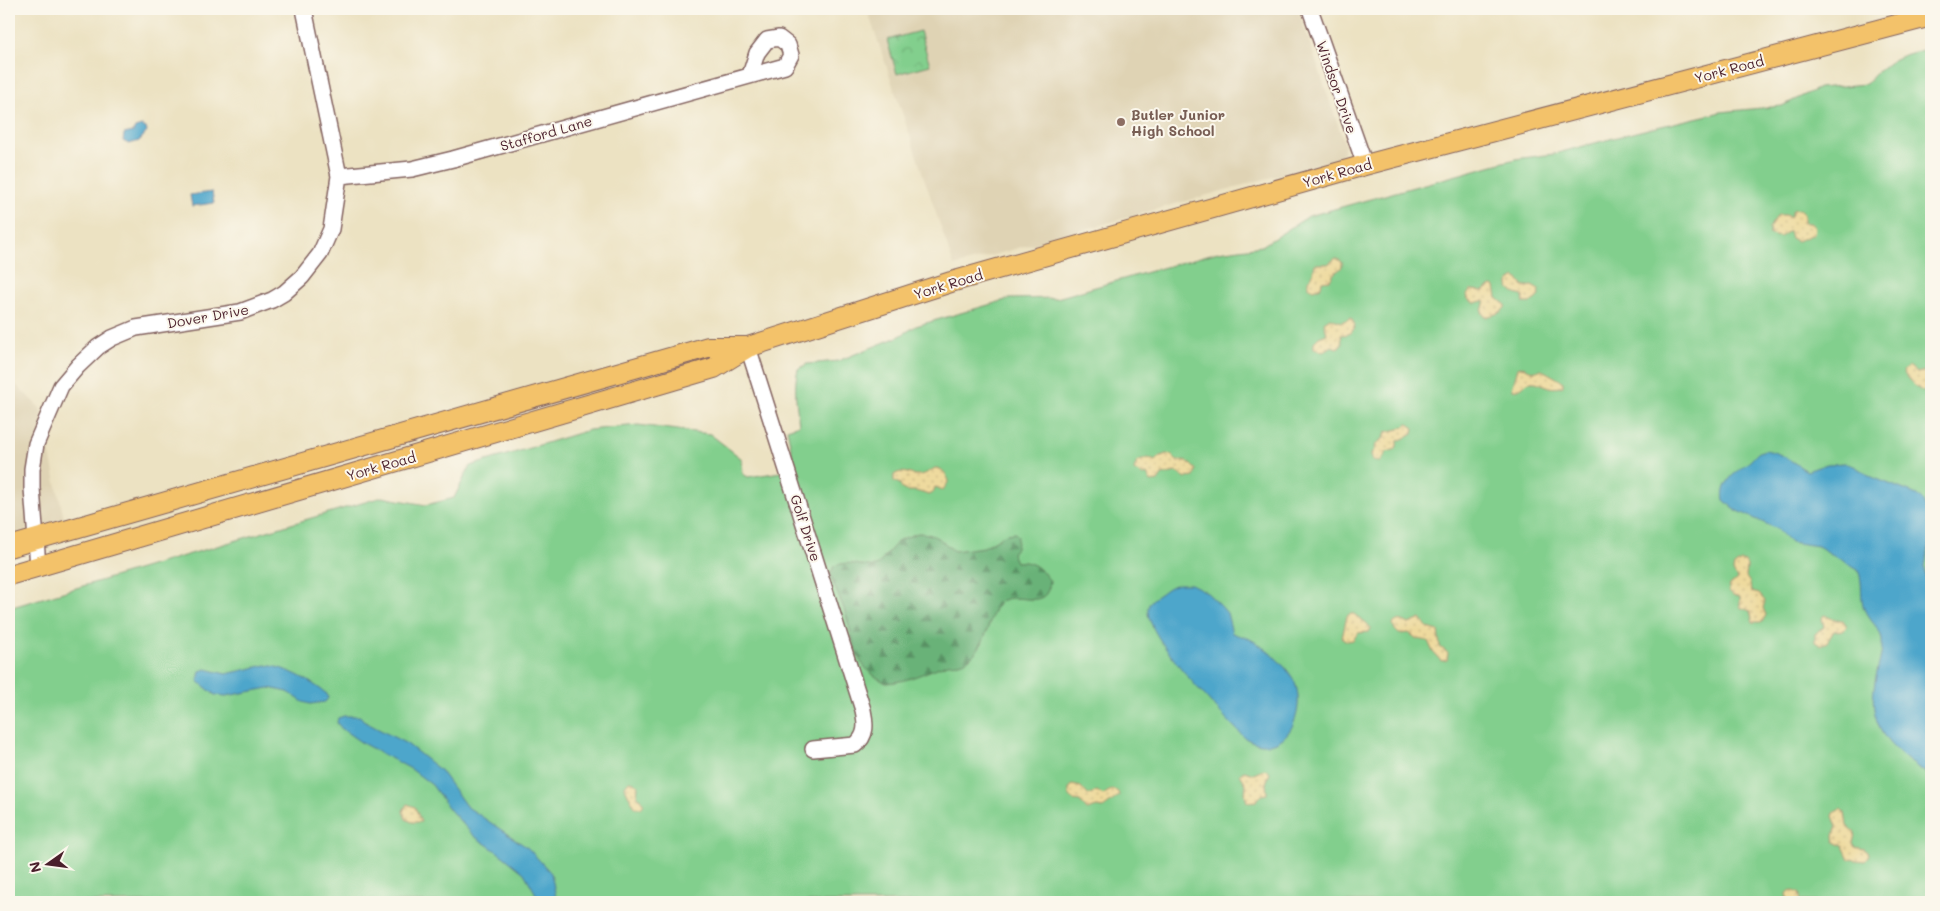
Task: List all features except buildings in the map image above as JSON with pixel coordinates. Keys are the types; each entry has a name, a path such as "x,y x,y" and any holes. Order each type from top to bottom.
{"main road":[{"name":"York Road","path":"9,575 714,368 748,347 951,282 1365,165 1931,16"},
{"name":"York Road","path":"9,547 708,348 748,347"}],"street":[{"name":"Dover Drive","path":"38,566 32,488 32,469 36,444 62,386 78,366 98,347 124,333 152,325 240,312 259,306 284,293 302,277 320,254 331,229 340,176 304,9"},
{"name":"Windsor Drive","path":"1310,9 1365,165"},
{"name":"Stafford Lane","path":"340,176 412,169 453,159 750,75"},
{"name":"Golf Drive","path":"748,347 866,724 865,732 855,745 813,749"}],"shaded area":[{"name":"Butler Junior High School","path":"867,9 1298,9 1345,145 1343,153 1338,158 1322,163 954,266"},
{"path":"9,378 40,408 64,519 9,535"}],"green space":[{"path":"920,31 930,65 897,74 887,40"},
{"path":"1931,48 1931,902 9,902 9,608 382,497 426,505 454,498 470,466 589,430 638,425 710,434 742,459 743,474 748,477 795,468 787,429 799,425 796,383 798,369 807,364 838,361 900,336 916,326 1009,299 1057,298 1218,252 1262,246 1309,216 1515,159 1554,154 1721,112 1782,106 1819,88 1866,84 1888,63 1895,59"},
{"path":"918,533 934,536 954,551 984,547 1006,534 1015,533 1018,536 1016,548 1012,553 1016,562 1027,562 1036,566 1050,581 1048,591 1038,599 1016,598 1001,601 995,608 982,643 966,661 948,664 902,681 886,683 868,671 859,658 830,574 834,566 840,564 851,563 877,566 899,540"}],"sand":[{"path":"1799,209 1804,213 1804,223 1810,223 1815,227 1814,234 1797,241 1791,238 1789,231 1780,237 1770,235 1769,228 1778,215 1786,215 1790,218 1793,210"},
{"path":"1336,258 1342,262 1342,267 1330,280 1322,281 1321,287 1313,290 1308,287 1308,280 1313,274 1315,264 1328,264"},
{"path":"1516,277 1524,287 1532,286 1539,290 1540,296 1530,303 1524,303 1523,296 1514,293 1510,288 1509,281"},
{"path":"1492,286 1495,287 1497,298 1506,305 1501,312 1485,317 1482,312 1485,300 1475,303 1468,299 1467,295 1471,290 1483,291"},
{"path":"1330,318 1341,322 1351,318 1355,325 1352,332 1341,335 1342,345 1337,348 1332,346 1323,352 1314,348 1314,342 1319,337 1327,334 1324,322"},
{"path":"1909,366 1917,373 1925,371 1927,373 1931,382 1931,395 1919,389 1907,378 1903,371"},
{"path":"1521,367 1533,371 1542,370 1563,382 1563,386 1553,388 1531,382 1518,389 1512,389 1518,368"},
{"path":"1408,424 1414,428 1413,434 1398,441 1396,449 1387,452 1380,462 1373,461 1371,454 1375,450 1376,444 1384,438 1386,432 1399,429"},
{"path":"1166,454 1171,455 1177,461 1190,464 1196,470 1194,477 1186,478 1176,472 1162,475 1158,481 1151,482 1147,474 1142,475 1134,470 1137,462 1148,458 1155,461"},
{"path":"935,468 942,470 949,481 943,490 935,487 933,493 929,495 916,491 906,491 902,489 900,484 894,481 894,475 897,473 921,475"},
{"path":"1741,561 1745,562 1747,566 1746,577 1750,583 1751,592 1759,594 1765,601 1763,608 1766,615 1762,622 1753,622 1750,611 1740,607 1740,597 1733,595 1729,591 1730,585 1737,579 1733,571 1734,566"},
{"path":"1354,614 1370,628 1368,632 1358,633 1353,640 1347,641 1342,638 1347,616"},
{"path":"1824,615 1835,620 1843,620 1847,627 1844,630 1834,631 1827,642 1820,645 1815,642 1815,634 1824,627 1822,618"},
{"path":"1421,619 1428,628 1438,631 1440,647 1448,653 1447,660 1441,661 1433,652 1428,641 1417,639 1409,633 1399,634 1393,624 1403,621 1409,624"},
{"path":"1265,769 1270,773 1266,783 1267,794 1262,795 1256,801 1247,802 1245,795 1246,784 1240,774 1244,771 1254,774"},
{"path":"629,781 634,782 638,786 637,795 644,804 641,808 635,807 627,791 625,786"},
{"path":"1072,785 1081,787 1088,795 1097,791 1103,795 1112,790 1118,792 1119,796 1103,808 1097,807 1087,810 1080,801 1069,797 1069,789"},
{"path":"407,804 415,807 421,822 412,822 406,819 403,811"},
{"path":"1841,809 1845,813 1847,826 1855,833 1853,844 1855,847 1868,852 1869,856 1865,861 1849,859 1843,846 1835,842 1834,836 1837,826 1833,816 1835,812"},
{"path":"1791,890 1799,893 1801,901 1813,902 1788,902 1786,894"}],"water":[{"path":"142,126 146,128 147,132 139,141 129,144 123,141 124,134 133,132 135,128"},
{"path":"212,192 214,203 192,206 190,195"},
{"path":"1765,450 1782,456 1807,471 1827,464 1845,463 1872,477 1917,495 1922,500 1926,508 1931,531 1925,567 1926,581 1931,600 1931,776 1895,749 1879,727 1873,699 1882,651 1882,640 1881,635 1863,606 1861,580 1858,570 1818,546 1790,542 1777,529 1734,509 1724,500 1723,494 1731,478 1758,453"},
{"path":"1191,584 1205,591 1227,613 1232,633 1250,639 1261,646 1277,659 1290,674 1296,686 1298,699 1297,713 1285,737 1274,743 1261,744 1245,738 1204,695 1171,656 1150,621 1148,608 1152,600 1174,585"},
{"path":"266,665 298,675 327,694 328,698 325,702 310,704 303,702 288,692 269,688 226,696 215,695 198,681 200,671 206,669 226,674"},
{"path":"360,716 365,722 407,744 440,770 466,806 528,848 551,873 557,902 534,902 536,894 524,873 474,836 450,810 432,785 411,769 362,743 342,729 337,723 338,718"}],"place":[{"name":"Butler Junior High School","path":"1121,122"}]}
